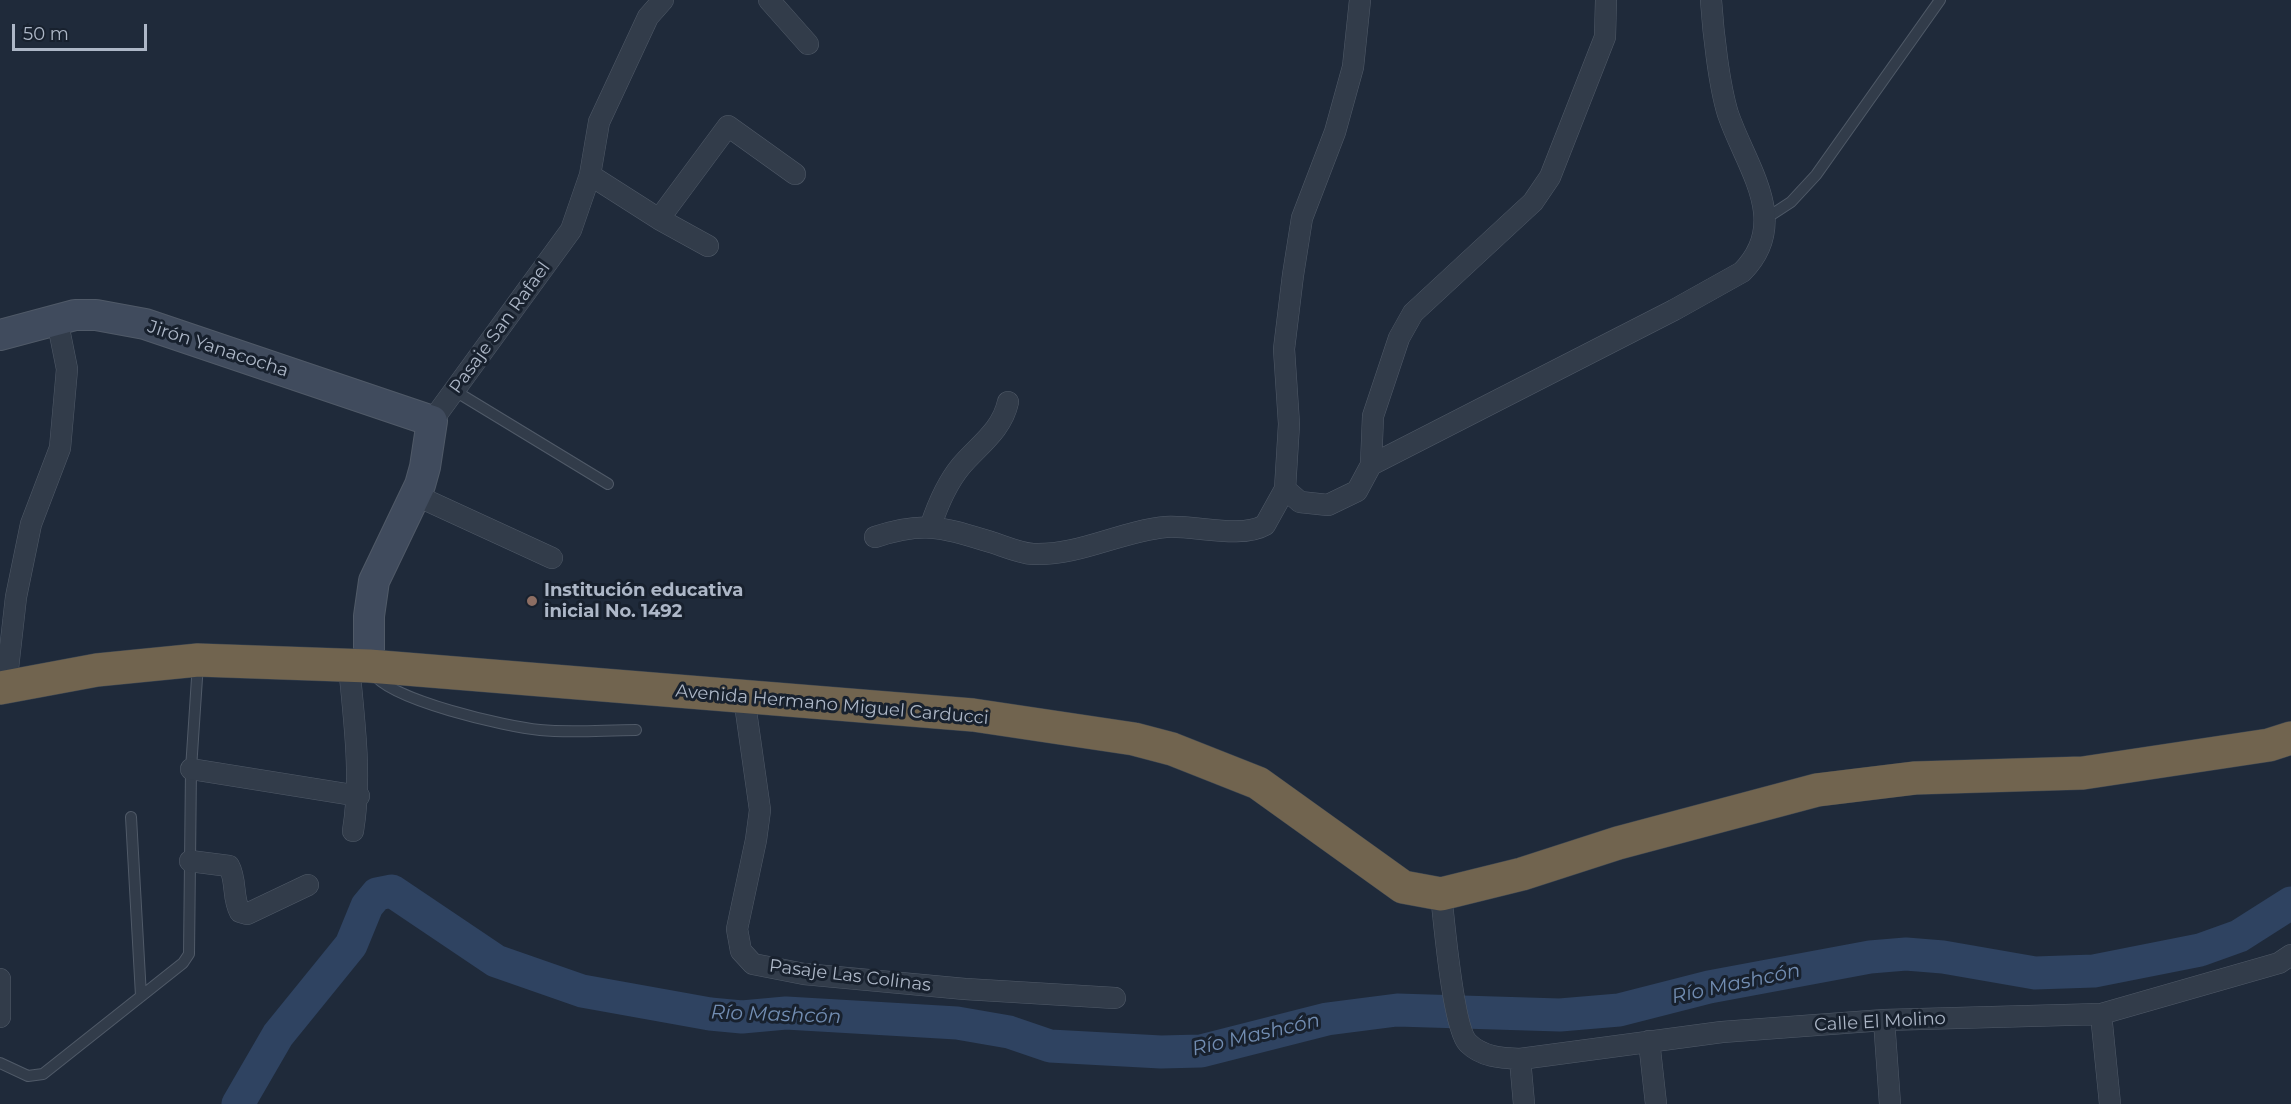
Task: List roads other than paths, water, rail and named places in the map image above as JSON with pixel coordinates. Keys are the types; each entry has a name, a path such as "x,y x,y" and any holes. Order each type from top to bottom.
{"highway":[{"name":"Avenida Hermano Miguel Carducci","path":"3,687 97,670 198,660 359,666 973,716 1134,739 1172,749 1258,783 1403,886 1441,894 1522,874 1618,843 1817,790 1915,778 2083,773 2269,745 2291,738"}],"street":[{"name":"Pasaje San Rafael","path":"353,831 358,796 359,666 374,581 415,495 425,467 432,421 507,315 572,230 590,174 599,122 648,17 663,0"},
{"path":"769,0 808,44"},
{"path":"875,537 908,527 931,525 1018,551 1048,553 1077,550 1154,528 1256,530 1265,525 1285,489 1289,424 1284,349 1302,218 1335,132 1353,67 1360,0"},
{"path":"1285,489 1300,502 1328,506 1357,491 1371,465 1373,416 1399,338 1413,313 1533,202 1550,177 1605,37 1606,0"},
{"path":"1371,465 1674,310 1742,272 1750,264 1762,242 1765,219 1755,177 1728,114 1711,0"},
{"path":"659,219 728,126 795,174"},
{"path":"590,174 659,219 708,246"},
{"name":"Jirón Yanacocha","path":"0,335 57,319 96,315 145,324 432,421"},
{"path":"3,687 16,597 32,524 60,448 67,369 57,319"},
{"path":"931,525 944,492 960,468 1001,423 1008,402"},
{"path":"415,495 552,558"},
{"name":"Pasaje Las Colinas","path":"744,697 760,810 737,929 741,951 753,964 804,974 965,989 1115,998"},
{"path":"191,769 358,796"},
{"path":"190,861 229,866 234,875 237,907 240,912 246,914 308,885"},
{"name":"Calle El Molino","path":"1441,894 1453,992 1466,1041 1479,1052 1497,1058 1520,1059 1722,1032 1884,1020 2101,1014 2279,963 2291,955"},
{"path":"0,979 1,1011"},
{"path":"2101,1014 2110,1104"},
{"path":"1884,1020 1890,1104"},
{"path":"1648,1041 1656,1104"},
{"path":"1520,1059 1524,1104"}],"lane":[{"path":"1765,219 1791,202 1816,175 1940,0"},
{"path":"455,391 608,484"},
{"path":"0,1063 28,1076 43,1074 183,963 189,954 191,769 198,660"},
{"path":"359,666 386,687 416,700 492,721 539,730 636,730"},
{"path":"131,817 141,996"}],"waterway":[{"name":"Río Mashcón","path":"238,1104 278,1035 351,945 367,906 377,894 392,891 496,961 582,991 710,1014 742,1017 786,1013 957,1023 1009,1032 1050,1046 1161,1052 1201,1051 1327,1019 1397,1010 1560,1015 1619,1010 1709,987 1870,957 1906,954 1943,957 2035,973 2094,971 2200,950 2239,936 2291,903"}],"place":[{"name":"Institución educativa inicial No. 1492","path":"532,601"}]}
